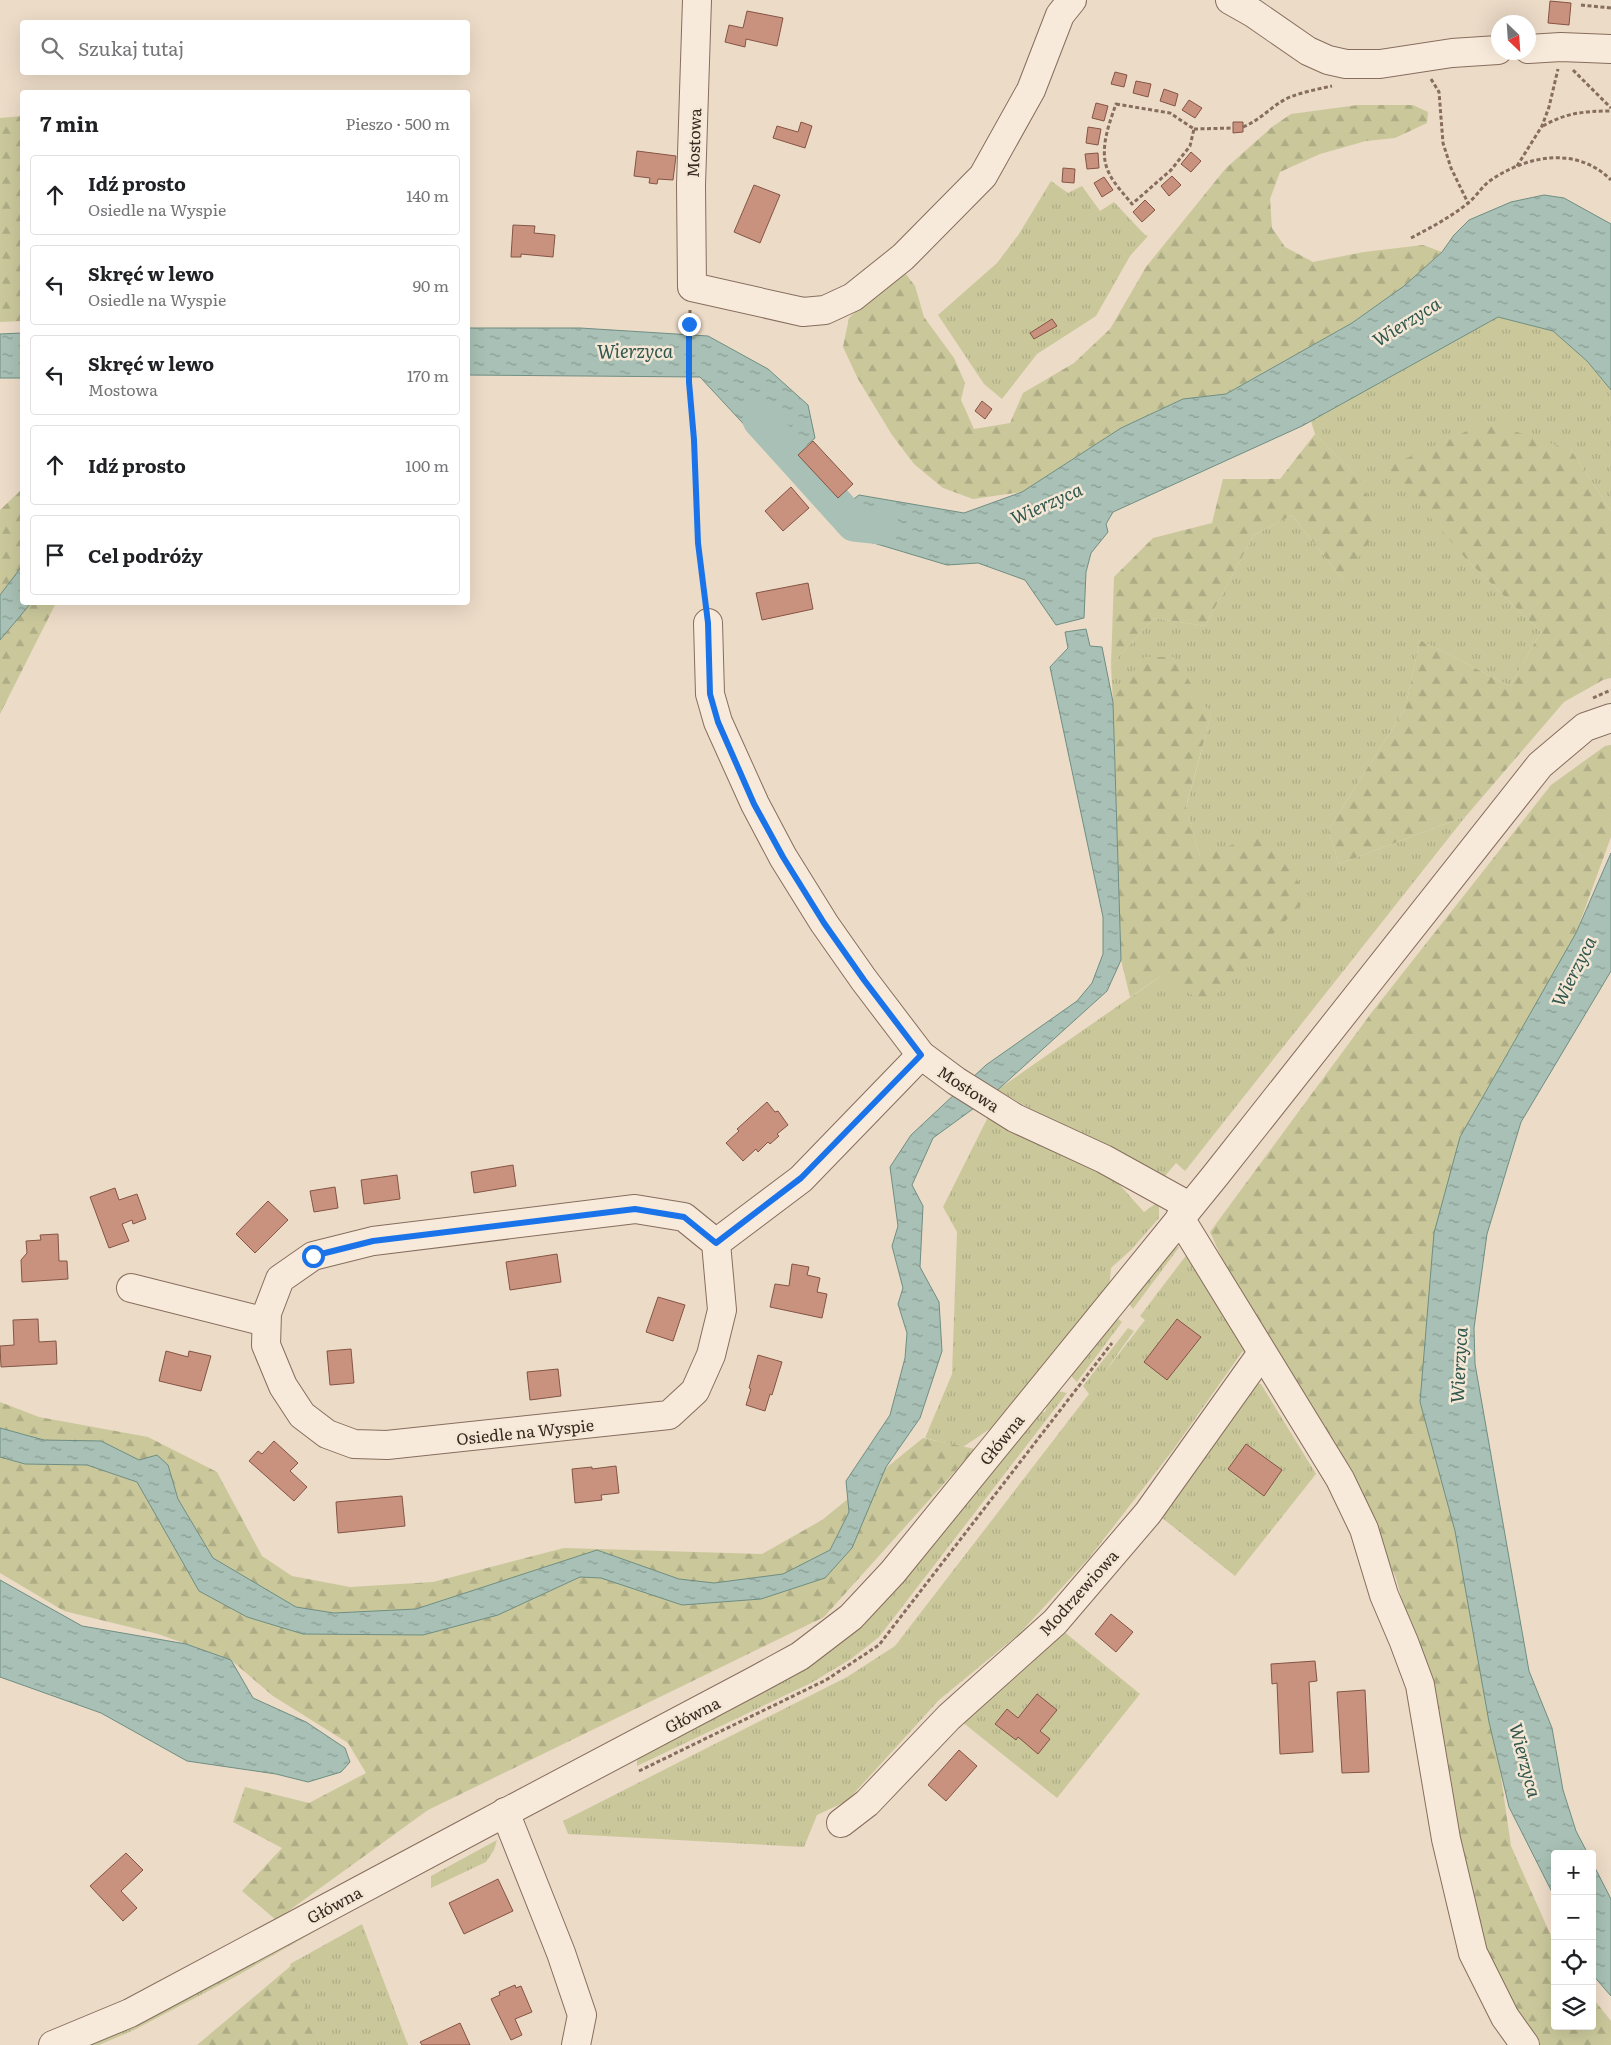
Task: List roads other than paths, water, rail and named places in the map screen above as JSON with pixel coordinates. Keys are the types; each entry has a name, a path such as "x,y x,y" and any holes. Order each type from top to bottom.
{"street":[{"name":"Mostowa","path":"697,0 691,185 692,287 803,312 824,310 853,297 903,257 983,176 1030,90 1060,15 1072,0"},
{"path":"1230,0 1253,13 1308,51 1328,60 1346,64 1380,64 1452,53 1491,50"},
{"path":"1536,50 1561,53 1611,50"},
{"name":"Mostowa","path":"708,623 710,694 718,722 754,804 783,857 824,923 864,980 921,1055 956,1081 1015,1118 1104,1159 1185,1212"},
{"name":"Główna","path":"53,2045 130,2013 786,1664 800,1656 851,1617 893,1572 1215,1176 1540,766 1585,727 1611,718"},
{"path":"716,1243 801,1178 921,1055"},
{"name":"Osiedle na Wyspie","path":"635,1209 684,1217 716,1243 722,1310 711,1355 695,1391 669,1415 387,1445 354,1444 327,1434 302,1415 283,1386 266,1345 267,1313 280,1279 313,1256 373,1241 635,1209"},
{"path":"1185,1212 1262,1352 1340,1479 1364,1529 1384,1595 1420,1685 1446,1840 1473,1953 1505,2017 1525,2045"},
{"path":"132,1288 266,1322"},
{"name":"Modrzewiowa","path":"841,1823 867,1803 949,1716 1055,1622 1148,1513 1262,1352"},
{"path":"505,1812 562,1953 582,2015 576,2045"}],"water":[{"path":"1544,195 1564,198 1611,224 1611,390 1587,361 1553,331 1498,317 1302,426 1113,512 1106,524 1108,532 1091,553 1086,572 1084,618 1056,625 1025,580 978,563 947,565 847,535 830,517 859,495 964,513 1022,492 1121,428 1183,399 1226,394 1352,323 1404,286 1442,252 1454,235 1469,220 1511,202"},
{"path":"470,328 580,328 708,336 768,369 808,405 815,438 797,454 777,460 700,377 470,375"},
{"path":"20,333 20,378 0,378 0,334"},
{"path":"20,569 20,605 29,605 0,640 0,595"},
{"path":"1086,629 1090,646 1102,647 1113,702 1121,960 1107,991 992,1095 933,1138 912,1185 923,1206 920,1267 939,1302 942,1351 920,1418 886,1467 852,1548 825,1578 761,1599 682,1605 601,1578 580,1577 498,1615 423,1635 303,1634 247,1617 199,1591 137,1482 87,1465 25,1464 0,1457 0,1428 44,1440 101,1441 139,1460 157,1455 168,1465 178,1499 213,1558 296,1607 334,1613 416,1609 597,1550 679,1579 714,1583 783,1574 830,1550 849,1512 846,1481 890,1415 905,1358 907,1333 898,1304 903,1288 892,1246 898,1226 890,1167 911,1135 986,1065 1077,1001 1092,983 1103,954 1103,917 1050,667 1068,648 1065,632"},
{"path":"1611,853 1611,971 1521,1122 1487,1234 1474,1328 1475,1364 1529,1671 1552,1728 1563,1790 1576,1831 1586,1850 1551,1850 1551,1890 1509,1807 1489,1722 1455,1531 1420,1402 1434,1233 1460,1137 1576,933"},
{"path":"0,1580 82,1626 186,1644 231,1660 253,1698 306,1722 345,1748 350,1762 341,1772 308,1782 276,1774 187,1761 101,1713 0,1677"},
{"path":"1596,1870 1611,1899 1611,1996 1596,1979"}],"waterway":[{"name":"Wierzyca","path":"760,420 854,524 882,527"}]}
